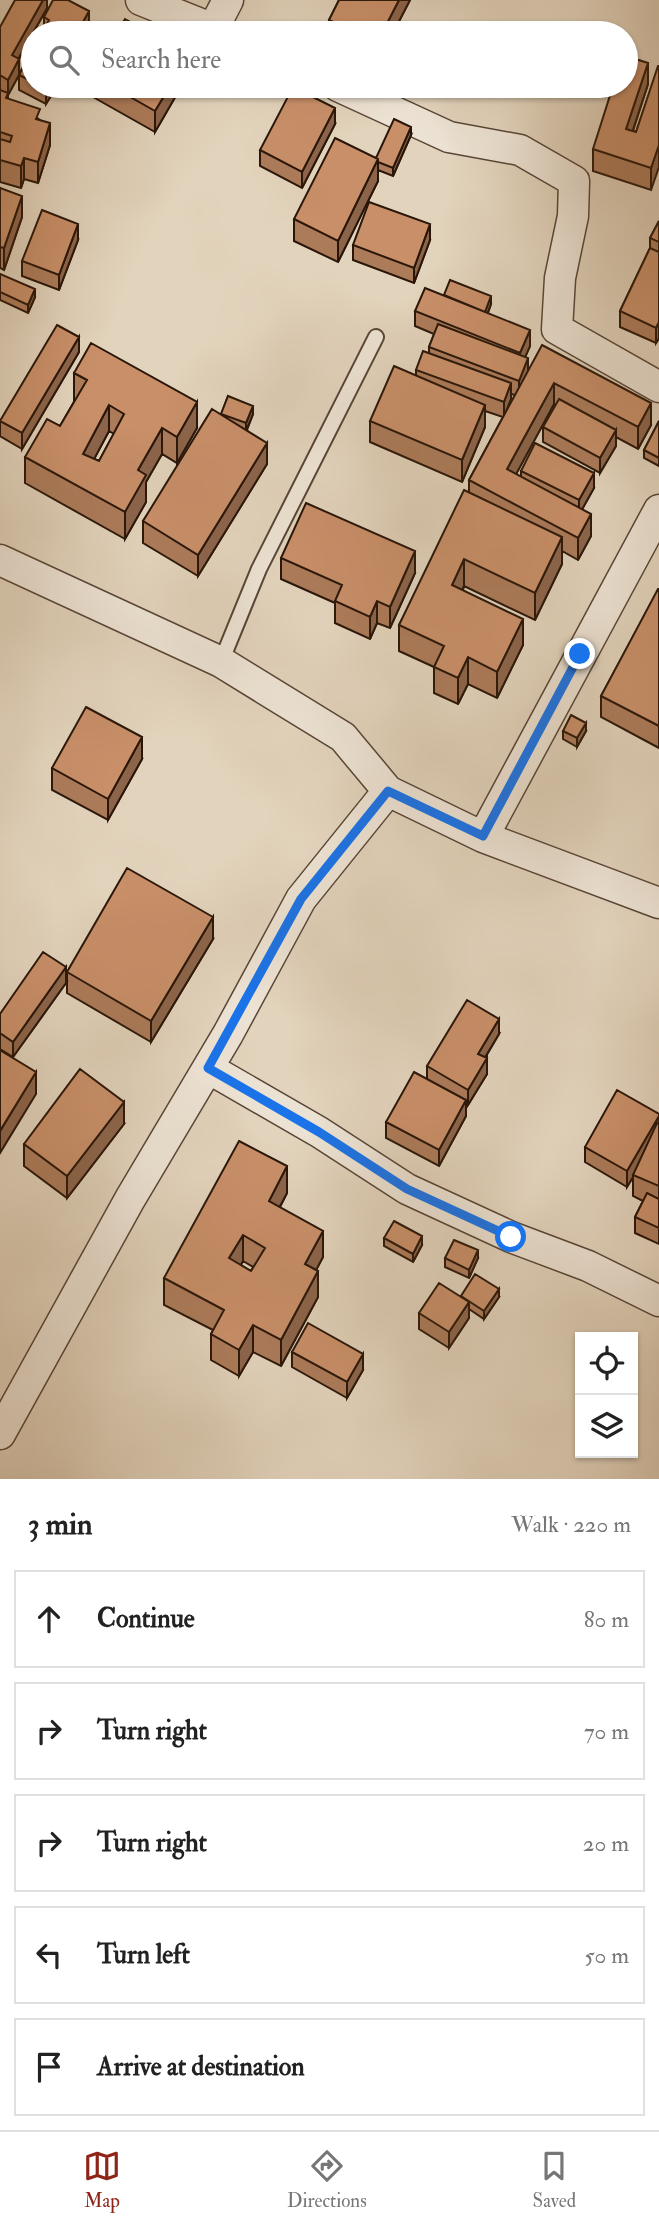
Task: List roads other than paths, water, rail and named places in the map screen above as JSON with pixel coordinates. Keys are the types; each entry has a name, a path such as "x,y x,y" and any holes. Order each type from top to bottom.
{"street":[{"path":"141,0 193,21"},
{"path":"221,21 228,0"},
{"path":"365,98 449,136 520,150 575,181 573,216 560,278 557,328 659,387"},
{"path":"483,836 659,510"},
{"path":"0,560 221,662 343,737 388,791 483,836 659,903"},
{"path":"0,1434 301,899 388,791"},
{"path":"208,1068 319,1132 407,1189 511,1237 588,1266 659,1301"}],"lane":[{"path":"221,662 259,569 376,337"}]}
